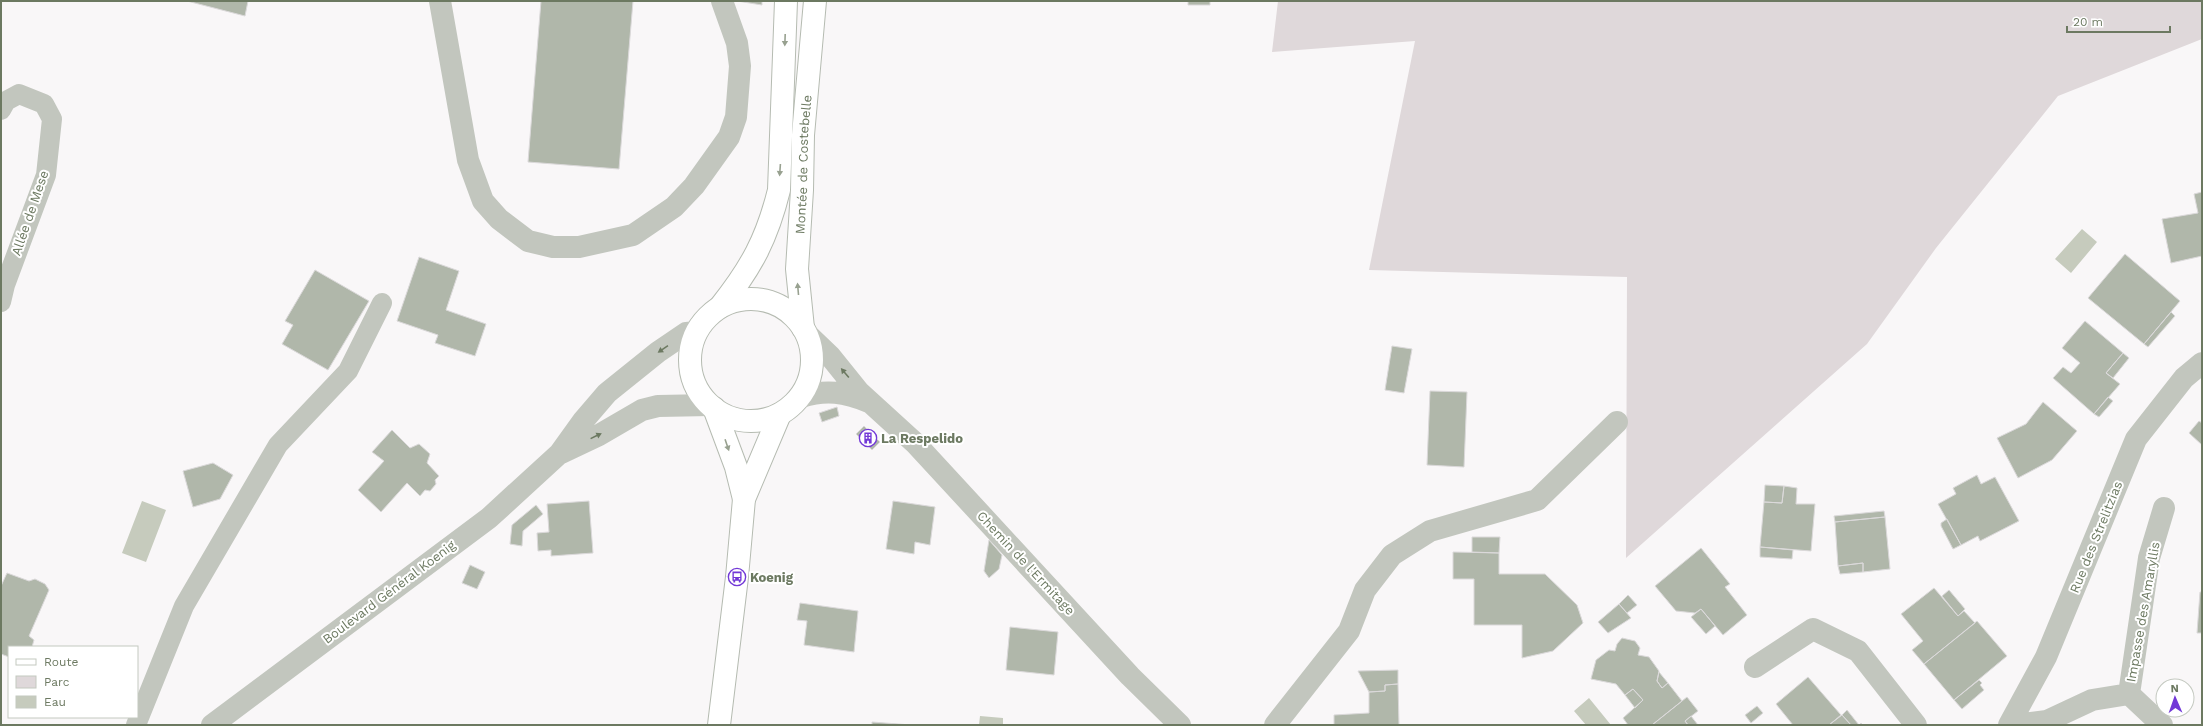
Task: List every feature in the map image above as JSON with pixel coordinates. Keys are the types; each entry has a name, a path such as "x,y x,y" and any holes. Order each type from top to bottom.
{"main road":[{"name":"Montée de Costebelle","path":"720,307 745,276 763,241 772,217 778,190 786,1"},
{"name":"Montée de Costebelle","path":"805,331 797,269 809,59 815,1"},
{"path":"750,299 766,301 781,306 794,315 805,331 812,347 812,373 801,397 792,407 780,414 754,421 739,420 726,416 712,407 701,395 691,370 691,351 697,332 711,314 720,307 750,299"},
{"path":"712,407 736,467 744,498"},
{"path":"719,725 737,577 744,498 780,414"}],"street":[{"path":"440,1 468,160 483,201 499,218 528,242 553,247 580,247 632,235 674,207 694,186 729,138 736,117 740,66 737,43 722,1"},
{"path":"805,1 803,32 809,59"},
{"name":"Chemin de l'Ermitage","path":"805,331 830,356 870,402 915,443 1130,676 1180,725"},
{"name":"Boulevard Général Koenig","path":"212,725 489,518 560,453 607,393 658,352 686,334 697,332"},
{"name":"Rue des Strelitzias","path":"2009,725 2046,657 2136,439 2184,378 2202,363"},
{"name":"Chemin de l'Ermitage","path":"801,397 829,391 853,396 870,402"},
{"name":"Boulevard Général Koenig","path":"560,453 599,435 642,410 658,406 712,407"},
{"path":"1275,725 1349,631 1365,590 1392,555 1430,531 1537,500 1617,422"},
{"name":"Impasse des Amaryllis","path":"2129,694 2149,558 2164,508"},
{"path":"1755,667 1814,629 1858,651 1916,725"},
{"name":"Impasse des Amaryllis","path":"2016,725 2047,721 2092,700 2129,694"},
{"name":"Impasse des Amaryllis","path":"2129,694 2162,725"}],"lane":[{"name":"Allée de Mese","path":"1,110 6,101 19,94 44,104 52,120 46,175 5,285 1,302"},
{"path":"136,725 145,698 188,599 278,445 348,371 382,303"}],"green space":[{"path":"1278,1 2202,1 2202,39 2058,96 1936,248 1867,344 1626,558 1627,277 1369,270 1415,41 1272,52"}],"water":[{"path":"2082,229 2097,242 2071,273 2055,259"},
{"path":"142,501 166,510 146,562 122,553"},
{"path":"1589,698 1611,725 1586,725 1574,711"},
{"path":"980,716 1003,718 1003,725 979,725"}],"building":[{"path":"187,1 248,1 245,16"},
{"path":"541,1 633,1 619,169 528,162"},
{"path":"737,1 762,1 762,5"},
{"path":"1188,1 1210,1 1210,5 1188,5"},
{"path":"2202,192 2202,256 2171,263 2162,219 2198,213 2194,194"},
{"path":"2125,254 2180,301 2144,344 2088,298"},
{"path":"419,257 459,271 446,310 486,324 475,356 435,343 438,335 397,321"},
{"path":"315,270 369,301 328,370 282,344 293,325 285,321"},
{"path":"2171,312 2175,316 2148,347 2144,344"},
{"path":"2085,321 2123,353 2106,373 2120,384 2094,414 2053,378 2063,367 2071,373 2080,363 2062,348"},
{"path":"1392,346 1412,349 1404,393 1385,390"},
{"path":"2123,353 2129,358 2113,378 2106,373"},
{"path":"1430,391 1467,392 1464,467 1427,465"},
{"path":"2108,397 2113,401 2099,417 2094,414"},
{"path":"2043,402 2077,431 2052,460 2018,478 1997,438 2026,424"},
{"path":"837,407 839,416 822,422 819,413"},
{"path":"2199,421 2202,423 2202,445 2189,433"},
{"name":"La Respelido","path":"864,426 880,442 872,450 856,434"},
{"path":"392,430 410,448 419,444 430,454 427,463 439,476 435,480 436,484 430,491 425,490 420,496 407,483 381,512 358,490 384,461 372,452"},
{"path":"213,463 233,475 220,499 193,507 183,471"},
{"path":"1977,475 1981,484 1995,477 2019,521 1980,541 1978,536 1961,545 1938,504 1956,494 1953,488"},
{"path":"1765,485 1784,486 1782,503 1764,502"},
{"path":"1784,486 1797,488 1796,504 1815,504 1811,551 1760,547 1764,502 1782,503"},
{"path":"589,501 593,553 551,556 551,550 538,551 537,533 549,532 547,504"},
{"path":"893,501 935,507 930,545 915,542 914,554 886,549"},
{"path":"536,505 543,514 523,531 522,546 510,544 512,525"},
{"path":"1884,511 1885,517 1835,522 1834,516"},
{"path":"1885,517 1890,569 1863,572 1863,563 1838,566 1835,522"},
{"path":"1947,519 1961,545 1953,549 1941,526 1941,523"},
{"path":"1472,537 1500,537 1499,553 1472,552"},
{"path":"989,540 1002,555 999,569 989,578 984,571"},
{"path":"1760,547 1793,550 1792,559 1760,557"},
{"path":"1701,548 1730,584 1725,587 1747,615 1723,635 1701,609 1695,613 1676,611 1655,586"},
{"path":"1453,552 1499,553 1499,574 1545,574 1577,605 1583,623 1553,651 1522,658 1522,625 1474,625 1474,579 1453,579"},
{"path":"1863,563 1863,572 1840,574 1838,566"},
{"path":"470,565 485,572 477,589 462,583"},
{"path":"7,573 29,581 35,579 45,584 49,590 29,636 34,640 32,646 8,646 8,657 1,654 1,586"},
{"path":"1934,588 1958,616 1964,611 1975,623 1924,664 1912,650 1923,641 1901,614"},
{"path":"1949,590 1965,609 1958,616 1942,596"},
{"path":"2200,592 2202,592 2202,633 2197,633"},
{"path":"1628,595 1637,605 1627,613 1619,604"},
{"path":"800,603 858,611 854,652 804,645 807,621 797,620"},
{"path":"1619,604 1631,618 1608,633 1598,622"},
{"path":"1701,609 1715,626 1706,634 1691,617"},
{"path":"1977,621 2007,656 1954,700 1924,664"},
{"path":"1010,627 1058,632 1054,675 1006,670"},
{"path":"1622,638 1635,641 1640,648 1638,655 1649,657 1659,671 1657,681 1662,688 1668,683 1682,701 1652,725 1628,725 1623,718 1643,700 1633,689 1625,695 1616,684 1591,679 1596,660 1609,650 1615,651 1617,644"},
{"path":"1398,670 1398,684 1385,685 1385,691 1369,692 1358,671"},
{"path":"1659,672 1668,683 1662,688 1657,681"},
{"path":"1808,677 1841,715 1829,725 1793,725 1776,704"},
{"path":"1979,680 1982,683 1980,685 1984,690 1962,709 1954,700"},
{"path":"1398,684 1399,725 1334,725 1334,715 1369,713 1369,692 1385,691 1385,685"},
{"path":"1633,689 1643,700 1635,708 1625,695"},
{"path":"1687,697 1698,711 1685,721 1688,725 1652,725"},
{"path":"1757,706 1763,713 1751,723 1745,715"},
{"path":"1847,710 1859,725 1851,725 1842,715"},
{"path":"1842,715 1851,725 1829,725"},
{"path":"1691,716 1698,725 1688,725 1685,721"},
{"path":"872,722 911,725 872,725"}],"place":[{"name":"La Respelido","path":"868,438"},
{"name":"Koenig","path":"737,577"}]}
